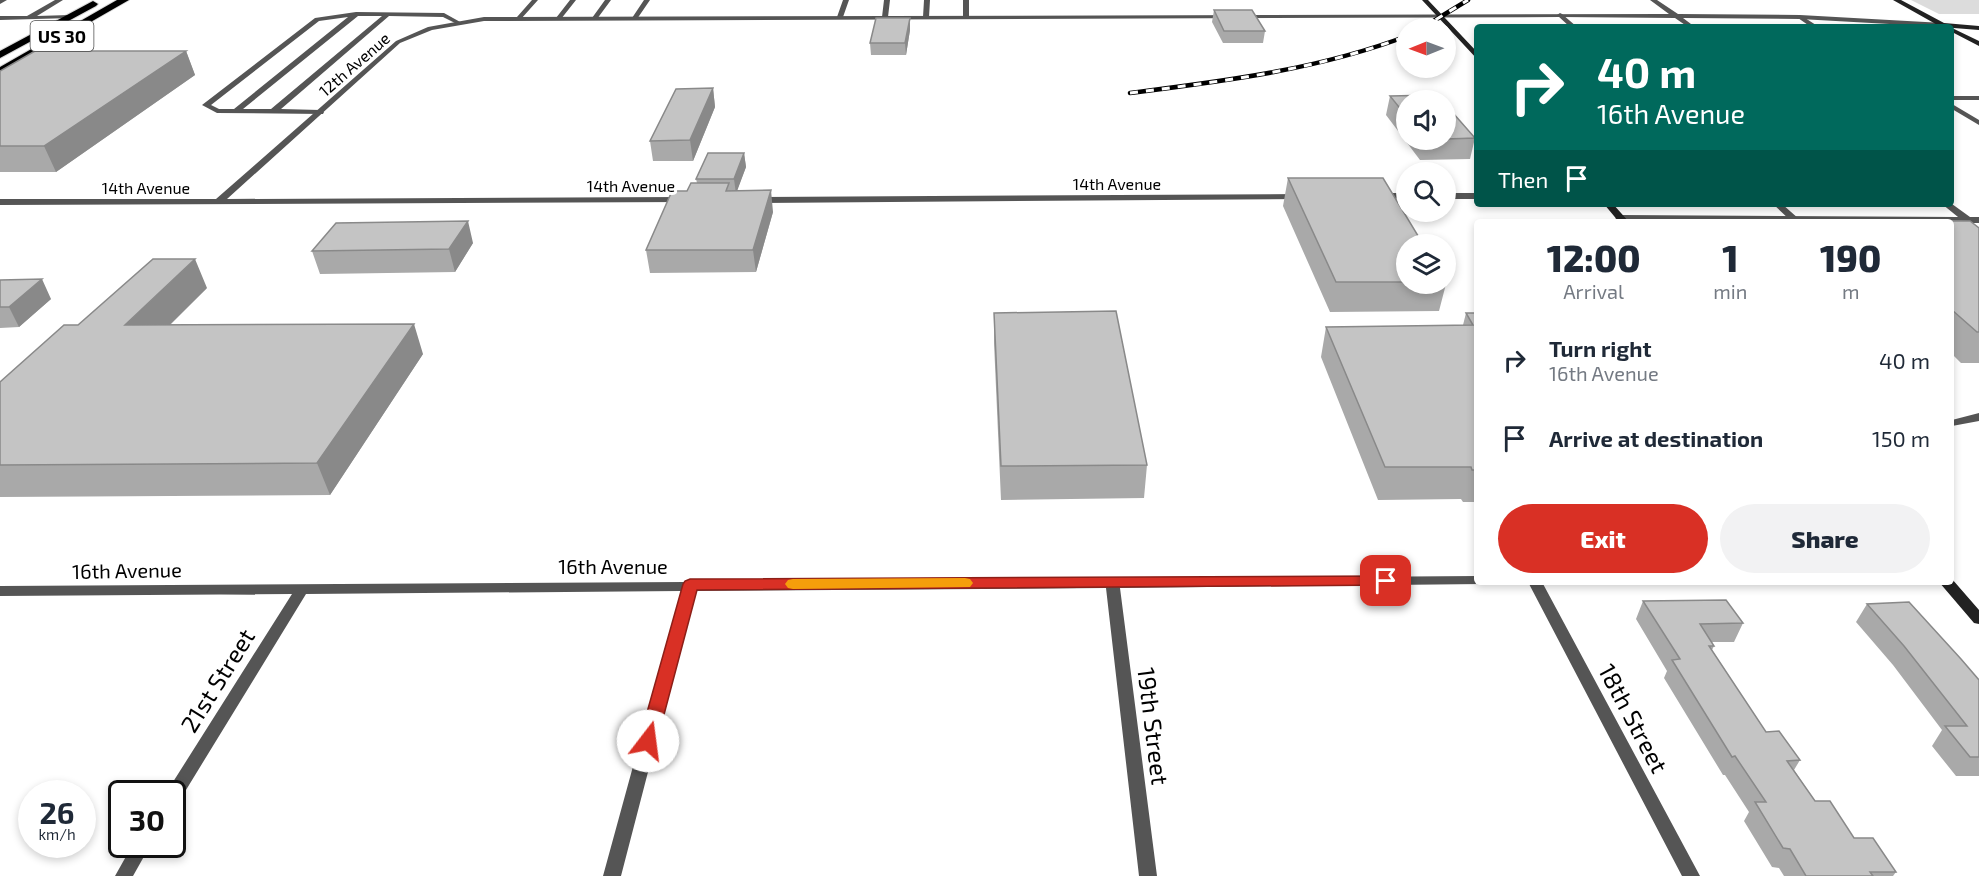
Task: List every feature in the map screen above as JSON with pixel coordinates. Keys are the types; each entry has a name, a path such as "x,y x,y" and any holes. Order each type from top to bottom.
{"highway":[{"name":"US 30","path":"0,55 100,0"},
{"name":"US 30","path":"0,71 124,0"},
{"path":"0,64 72,20 73,18 69,17"}],"main road":[{"path":"1425,0 1474,54"},
{"path":"1896,0 1940,24"},
{"name":"12th Avenue","path":"1954,27 1979,28"},
{"path":"1954,31 1979,44"},
{"path":"1611,207 1621,219"},
{"path":"1949,585 1979,619"}],"street":[{"path":"0,2 4,0"},
{"path":"28,17 60,0"},
{"path":"519,18 535,0"},
{"path":"559,18 573,0"},
{"path":"595,18 608,0"},
{"path":"635,18 647,0"},
{"path":"840,17 846,0"},
{"path":"885,17 887,0"},
{"path":"926,17 927,0"},
{"path":"966,0 966,17"},
{"path":"1653,0 1688,24"},
{"path":"236,111 356,15"},
{"path":"320,112 218,111 206,105 317,20 356,15 444,15 459,23"},
{"path":"274,111 387,15"},
{"path":"1560,15 1570,24"},
{"name":"12th Avenue","path":"218,202 398,42 430,28 484,19 1560,15 1800,17 1912,24"},
{"path":"0,18 69,17"},
{"path":"1800,17 1811,24"},
{"path":"1954,98 1979,98"},
{"path":"1954,107 1979,123"},
{"path":"1366,196 1396,196"},
{"path":"1456,196 1474,196"},
{"name":"14th Avenue","path":"747,200 1309,197"},
{"name":"14th Avenue","path":"0,202 699,200"},
{"path":"1780,207 1794,219"},
{"path":"1950,207 1968,220"},
{"path":"1954,220 1979,220"},
{"path":"1954,423 1979,417"},
{"name":"16th Avenue","path":"0,591 690,584 1474,581"},
{"name":"19th Street","path":"1112,582 1148,876"},
{"path":"612,876 690,584"},
{"name":"18th Street","path":"1537,585 1691,876"},
{"name":"21st Street","path":"183,780 303,588"},
{"path":"124,876 135,858"}],"shaded area":[{"path":"1911,0 1979,0 1979,14 1939,14"}],"building":[{"path":"1214,10 1252,10 1265,31 1224,31"},
{"path":"876,18 910,18 905,43 870,43"},
{"path":"35,51 186,51 44,146 0,146 0,71"},
{"path":"713,88 690,140 650,141 676,89"},
{"path":"1390,96 1396,96 1396,103"},
{"path":"1456,116 1474,137 1456,139"},
{"path":"708,153 744,153 734,179 696,179"},
{"path":"1288,178 1383,178 1396,199 1396,222 1410,222 1417,234 1396,234 1396,282 1336,282"},
{"path":"691,183 729,183 726,191 771,190 753,250 646,250 672,191 687,191"},
{"path":"468,221 449,249 312,251 336,223"},
{"path":"1954,221 1970,221 1979,228 1979,332 1954,312"},
{"path":"153,259 195,259 125,325 414,324 317,463 0,465 0,382 64,325 78,325"},
{"path":"42,279 9,307 0,307 0,280"},
{"path":"1116,311 1147,465 1001,466 994,313"},
{"path":"1466,313 1474,313 1474,470 1471,467 1385,467 1326,327 1473,325"},
{"path":"1726,600 1743,623 1700,624 1714,646 1709,646 1766,732 1779,731 1800,760 1787,761 1815,801 1830,801 1854,838 1873,838 1896,872 1870,872 1873,876 1806,876 1790,849 1783,848 1755,802 1766,802 1735,756 1732,757 1672,660 1680,659 1643,601"},
{"path":"1909,602 1979,680 1979,757 1970,757 1945,726 1967,726 1904,646 1867,604"}],"railway":[{"path":"1438,18 1468,0"},
{"path":"1130,93 1270,73 1339,58 1396,40"}],"slow traffic":[{"path":"793,584 965,583"}],"route":[{"path":"648,741 690,584 1386,581"}]}
